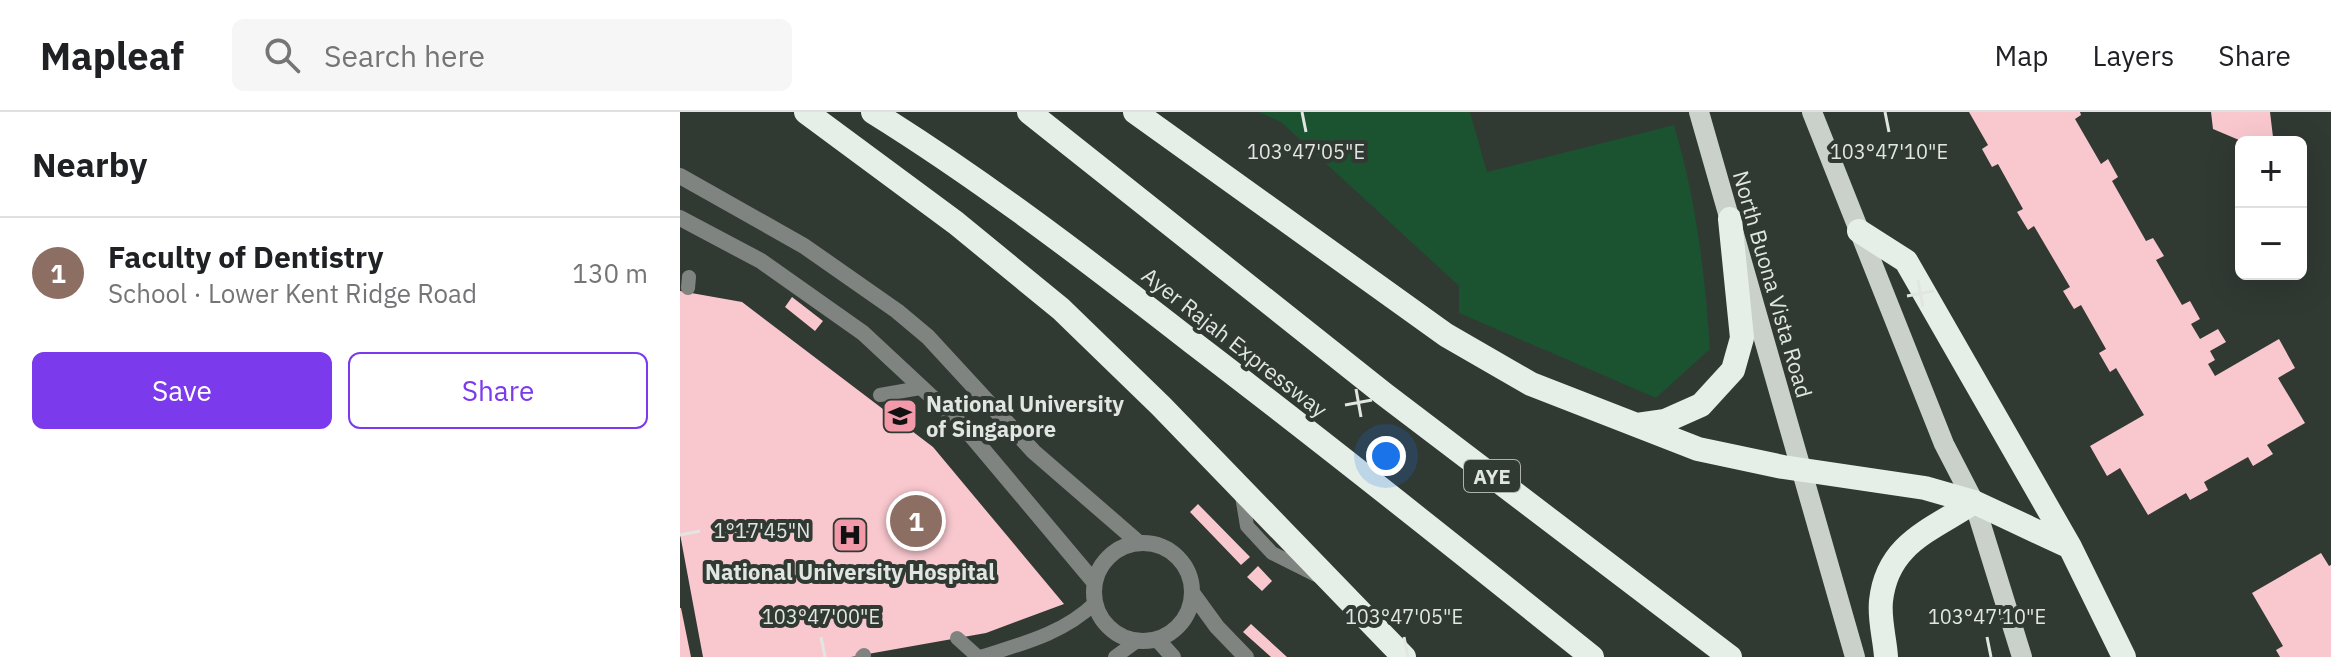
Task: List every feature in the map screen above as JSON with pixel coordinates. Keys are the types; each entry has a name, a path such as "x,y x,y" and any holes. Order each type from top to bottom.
{"highway":[{"path":"806,112 956,223 1061,309 1404,657"},
{"name":"Ayer Rajah Expressway","path":"873,112 950,160 1114,281 1592,657"},
{"name":"AYE","path":"1029,112 1384,394 1730,657"},
{"path":"1135,112 1446,335 1531,384 1698,449 1800,470 1925,488 1974,502 2070,547"},
{"path":"1635,426 1665,421 1701,405 1733,370 1742,338 1730,219"},
{"path":"1859,231 1906,261 2070,547 2124,657"},
{"path":"1886,657 1881,600 1890,567 1907,544 1974,502"}],"main road":[{"name":"North Buona Vista Road","path":"1699,112 1855,657"},
{"path":"1812,112 1944,444 1974,502 2022,657"}],"street":[{"path":"680,176 804,246 897,311 928,337 1034,452 1139,543"},
{"path":"680,218 761,261 863,333 964,427 1095,583"},
{"path":"1139,543 1156,544 1172,551 1184,563 1191,578 1193,594 1190,609 1171,632 1157,639 1137,641 1118,634 1103,621 1095,603 1095,583 1103,563 1119,549 1139,543"},
{"path":"1193,594 1217,627 1246,657"},
{"path":"1157,639 1173,657"}],"lane":[{"path":"880,395 920,388"},
{"path":"957,638 979,657 1017,647 1077,620 1095,603"},
{"path":"1115,657 1137,641"}],"green space":[{"path":"1258,112 1470,112 1487,172 1674,125 1698,236 1710,349 1656,398 1459,313 1459,286 1281,122"}],"building":[{"path":"1969,112 2080,112 2081,115 2075,119 2101,164 2108,159 2118,177 2112,181 2146,241 2153,238 2164,256 2156,260 2182,305 2190,301 2200,319 2191,324 2200,339 2218,329 2226,342 2210,351 2215,360 2208,364 2215,376 2279,339 2295,368 2278,378 2305,423 2267,445 2273,454 2253,466 2248,457 2204,482 2208,490 2190,500 2186,493 2148,515 2120,468 2107,476 2090,446 2144,415 2116,368 2110,372 2099,353 2106,349 2081,305 2074,309 2063,291 2070,287 2034,226 2028,230 2017,212 2023,209 1998,164 1992,167 1982,149 1988,145"},
{"path":"2211,112 2270,112 2273,136 2235,138 2213,129"},
{"name":"National University Hospital","path":"680,291 742,302 933,447 1064,604 986,633 851,657 703,657 680,534"},
{"path":"792,297 823,321 815,331 785,307"},
{"path":"1198,504 1250,557 1241,565 1190,512"},
{"path":"2321,553 2331,565 2331,657 2280,657 2276,650 2283,646 2252,593"},
{"path":"1258,566 1272,581 1262,591 1247,577"},
{"path":"681,608 691,657 680,657"},
{"path":"1251,624 1287,657 1271,657 1243,632"}],"place":[{"name":"National University of Singapore","path":"900,416"},
{"name":"Faculty of Dentistry","path":"916,521"},
{"name":"National University Hospital","path":"850,535"}]}
